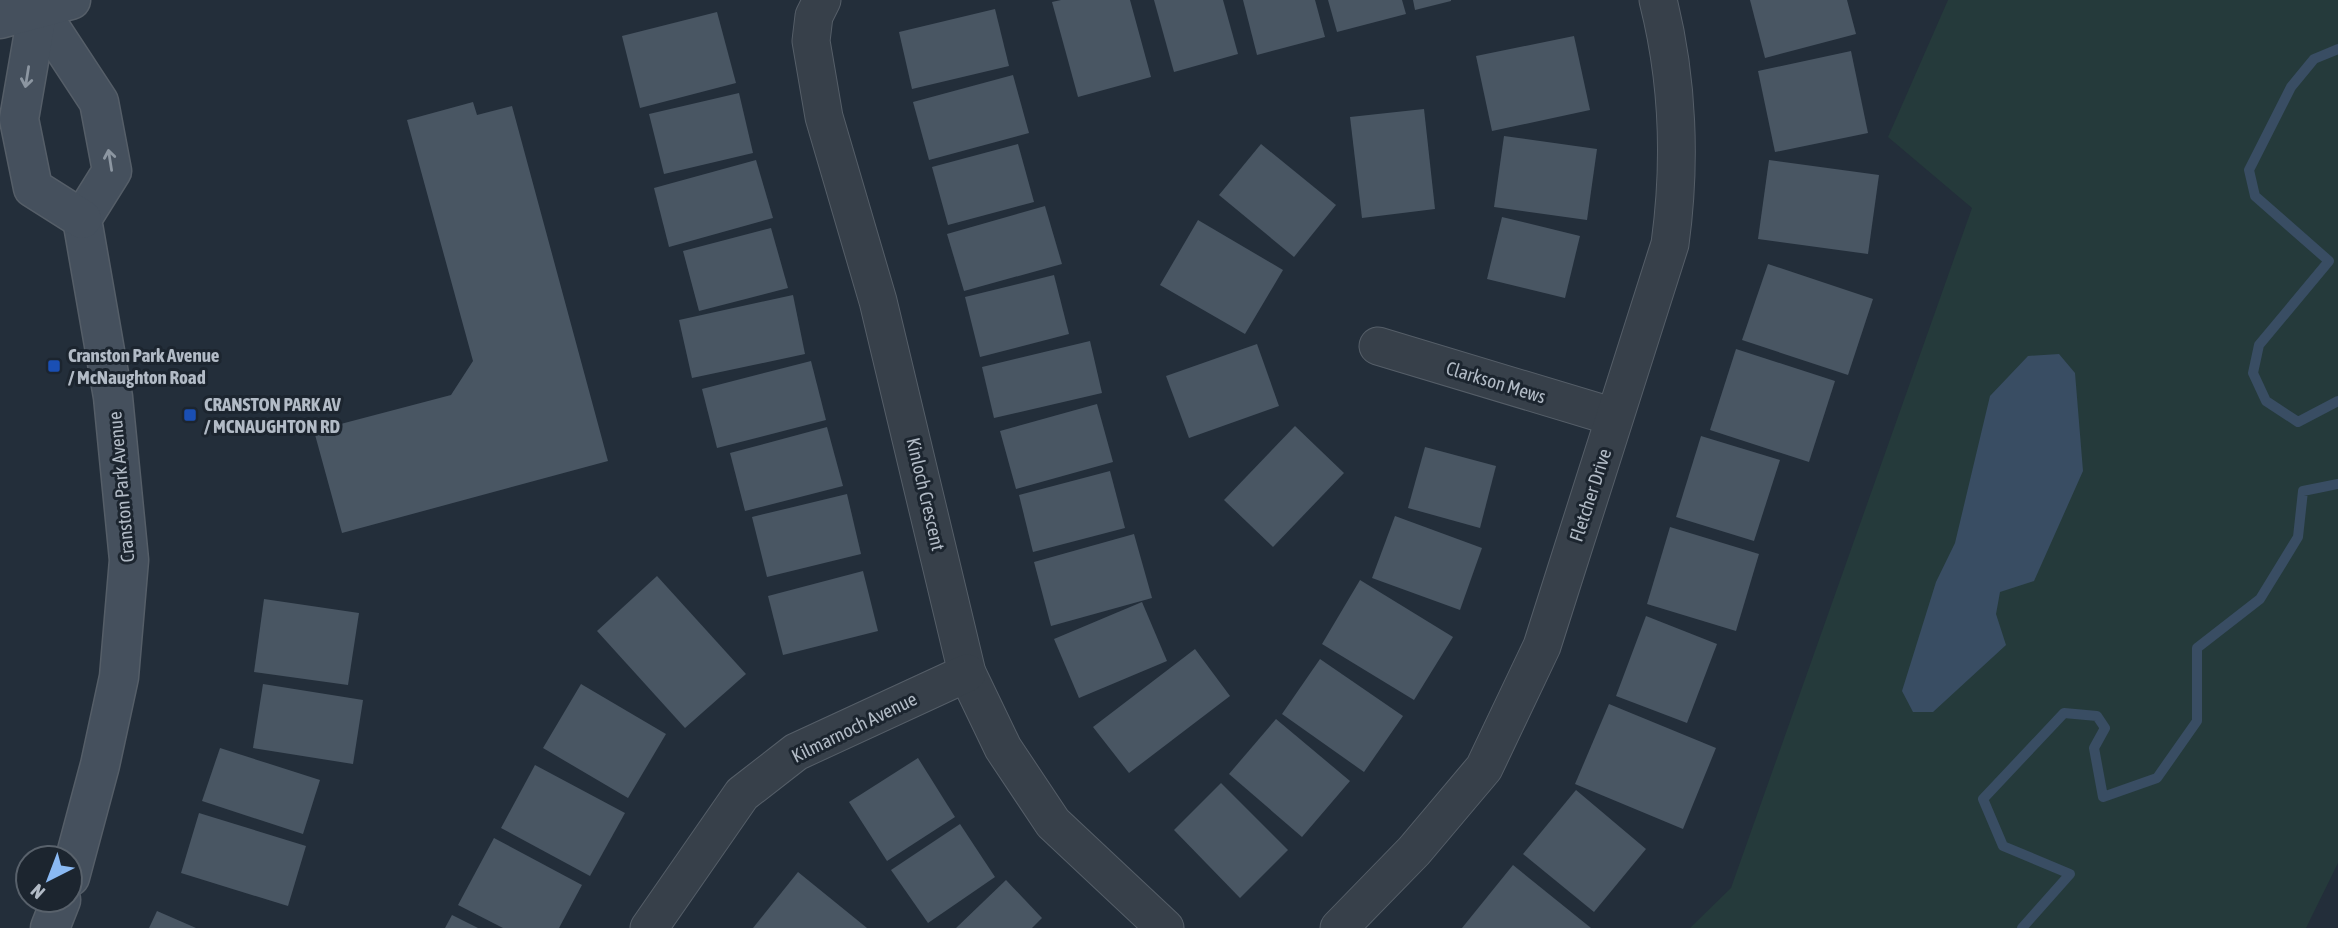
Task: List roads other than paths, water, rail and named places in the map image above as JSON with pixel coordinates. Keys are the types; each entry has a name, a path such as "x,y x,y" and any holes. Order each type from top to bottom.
{"street":[{"name":"Kinloch Crescent","path":"822,0 814,16 811,41 824,117 878,301 968,673 1003,748 1053,823 1165,928"},
{"name":"Fletcher Drive","path":"1339,928 1414,850 1484,768 1542,646 1670,244 1676,201 1678,146 1658,0"},
{"path":"0,19 54,5"},
{"path":"54,5 99,102 112,171 82,219 33,188 19,119 54,5"},
{"name":"Cranston Park Avenue","path":"79,844 100,765 119,677 129,560 113,397 82,219"},
{"name":"Clarkson Mews","path":"1378,346 1614,417"},
{"name":"Kilmarnoch Avenue","path":"649,928 742,794 796,752 968,673"}],"water":[{"path":"2059,354 2075,373 2083,471 2034,581 2000,592 1996,614 2006,645 1933,712 1913,712 1902,691 1936,582 1955,543 1990,396 2028,356"}],"waterway":[{"path":"2338,49 2314,59 2291,87 2249,170 2255,196 2329,261 2259,345 2253,373 2266,401 2298,422 2338,401"},
{"path":"2022,928 2070,874 2003,846 1983,799 2064,713 2097,716 2105,728 2094,748 2103,797 2157,778 2197,721 2197,648 2260,599 2298,537 2303,491 2338,484"}],"place":[{"name":"Cranston Park Avenue / McNaughton Road","path":"54,366"},
{"name":"CRANSTON PARK AV / MCNAUGHTON RD","path":"190,415"}]}
